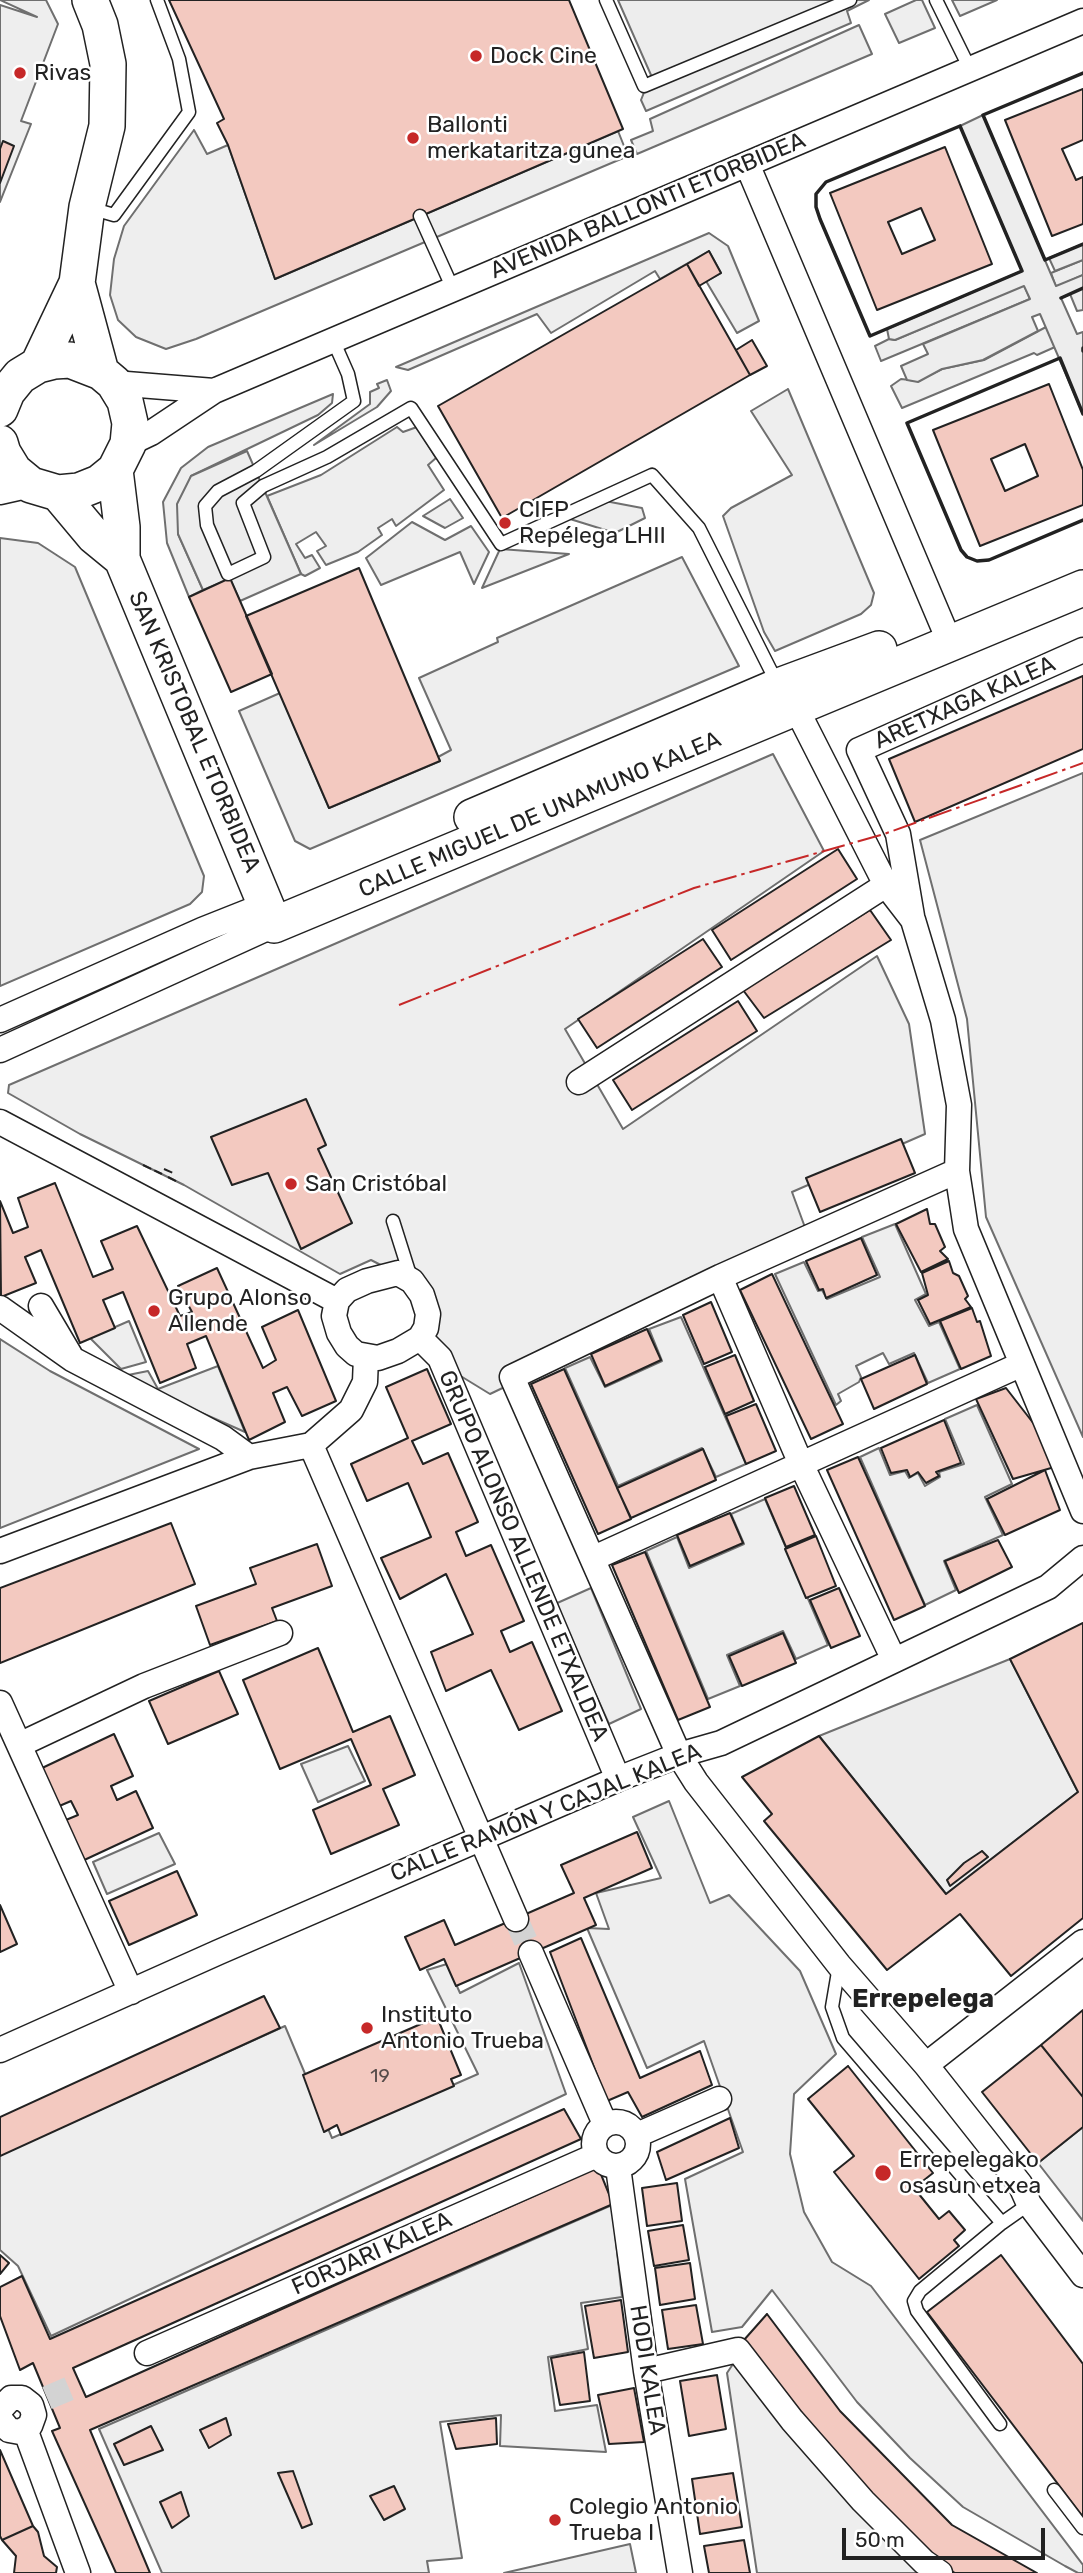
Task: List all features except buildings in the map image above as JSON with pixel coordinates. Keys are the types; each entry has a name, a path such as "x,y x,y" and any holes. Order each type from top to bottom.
{"street":[{"path":"38,365 76,283 87,208 107,126 109,83 100,26 90,0"},
{"name":"AVENIDA BALLONTI ETORBIDEA","path":"121,457 151,433 214,391 1083,20"},
{"path":"747,164 946,633"},
{"name":"SAN KRISTOBAL ETORBIDEA","path":"76,283 107,377 125,401 130,423 121,457 122,559 270,915"},
{"path":"0,409 7,392 20,376 38,365 70,360 107,377"},
{"name":"AVENIDA BALLONTI ETORBIDEA","path":"107,377 214,391"},
{"name":"SAN KRISTOBAL ETORBIDEA","path":"0,443 2,453 30,490 122,559"},
{"path":"30,490 79,491 99,483 121,457"},
{"name":"CALLE MIGUEL DE UNAMUNO KALEA","path":"946,633 1083,563"},
{"name":"CALLE MIGUEL DE UNAMUNO KALEA","path":"0,1050 270,915 787,697 946,633 1083,588"},
{"name":"ARETXAGA KALEA","path":"913,920 898,834 859,750 1083,650"},
{"path":"787,697 886,885 913,920 943,1020 959,1105 957,1171 966,1229 1083,1511"},
{"path":"579,1082 735,979 886,885"},
{"name":"CALLE MIGUEL DE UNAMUNO KALEA","path":"0,1020 202,930 270,915"},
{"path":"0,1122 337,1301"},
{"path":"957,1171 720,1277 512,1377 679,1755 723,1818 839,1965 926,2065 1020,2183 1029,2204 1083,2275"},
{"path":"398,1273 412,1281 422,1295 428,1314 426,1328 420,1338 378,1358 356,1354 339,1333 334,1316 337,1301 347,1290 385,1275 398,1273"},
{"path":"720,1277 801,1464 894,1660"},
{"path":"41,1306 72,1359"},
{"path":"0,1308 38,1338 72,1359 223,1438 249,1457"},
{"name":"GRUPO ALONSO ALLENDE ETXALDEA","path":"420,1338 440,1358 618,1779"},
{"path":"0,1551 249,1457 311,1445 351,1410 365,1382 366,1357"},
{"path":"594,1558 1022,1364"},
{"path":"311,1445 516,1919"},
{"name":"CALLE RAMÓN Y CAJAL KALEA","path":"0,2050 618,1779 679,1755 720,1743 1048,1587 1083,1558"},
{"path":"19,1745 144,1686 280,1633"},
{"path":"2,1712 131,1992"},
{"path":"926,2065 1083,1942"},
{"path":"531,1953 605,2124"},
{"path":"637,2135 719,2099"},
{"path":"622,2122 637,2135 638,2150 625,2165 607,2161 594,2150 595,2137 605,2124 622,2122"},
{"name":"FORJARI KALEA","path":"147,2353 607,2161"},
{"name":"HODI KALEA","path":"607,2161 680,2573"},
{"path":"646,2371 738,2350 792,2420 863,2501 924,2563 940,2573"},
{"path":"22,2398 39,2401 33,2410 32,2421 20,2432 9,2430 1,2404 22,2398"},
{"path":"25,2429 78,2573"}],"lane":[{"path":"87,208 114,215 189,112 179,59 157,0"},
{"path":"606,0 645,86 849,0"},
{"path":"936,0 970,69"},
{"path":"420,216 453,289"},
{"path":"333,340 348,374 355,401 256,471 218,491 205,506 207,525 228,574 264,556 243,503 263,486 327,457 411,408 501,544 652,475 699,528 787,697"},
{"path":"256,471 263,486"},
{"path":"393,1222 412,1281"},
{"path":"839,1965 832,2007 843,2038 1002,2223"},
{"path":"1000,2424 917,2311 914,2301 920,2291 1029,2204"},
{"path":"1054,2490 1083,2528"}],"shaded area":[{"name":"Rivas","path":"0,0 46,0 58,24 21,121 31,124 0,202 0,5 37,17"},
{"path":"618,0 869,0 847,11 851,23 646,111 641,100 651,75"},
{"path":"916,0 922,0 935,28 899,43 885,14"},
{"path":"952,0 997,0 960,16"},
{"path":"859,25 872,54 637,154 631,140 653,131 650,119"},
{"path":"983,115 1056,286 1083,275 1083,310 1077,311 1070,294 1061,298 1077,334 1083,332 1083,414 1040,314 1032,317 1038,331 983,360 942,369 918,382 907,380 901,366 928,354 923,344 1030,299 1024,286 895,340 889,339 887,329 1022,271 960,126"},
{"path":"194,130 207,154 228,145 275,279 618,131 628,156 196,339 166,349 136,337 118,320 110,295 114,259 124,226"},
{"path":"709,233 728,246 759,321 737,333 706,281 721,273 709,251 660,279 655,271 551,333 537,314 408,370 396,367"},
{"path":"1083,244 1083,260 1055,271 1049,258"},
{"path":"1083,260 1083,275 1056,287 1051,273"},
{"path":"1024,285 1030,299 881,361 875,346"},
{"path":"1046,327 1055,347 1037,355 1034,353 902,408 891,386 901,379 918,381 942,369 984,360"},
{"path":"387,380 391,391 377,407 314,445 370,404 370,392 379,388 377,384"},
{"path":"788,389 874,593 871,605 861,614 775,651 764,632 723,516 731,508 792,475 751,411"},
{"path":"333,394 332,403 318,415 191,476 178,534 203,590 189,597 167,543 163,502 181,468 208,447"},
{"path":"397,427 403,432 417,427 436,458 428,465 444,490 396,526 392,519 378,528 382,535 358,552 326,565 317,551 326,546 316,532 296,544 305,558 312,555 320,568 305,576 301,574 267,496 321,475"},
{"path":"247,451 301,574 240,601 230,579 203,590 178,534 177,504 191,476"},
{"path":"450,499 463,518 445,528 423,516"},
{"path":"605,501 642,508 645,518 615,533 570,519"},
{"path":"412,522 445,540 471,526 489,552 474,584 460,552 381,585 366,558"},
{"path":"0,538 38,543 75,567 204,876 202,892 190,904 0,986"},
{"path":"500,549 569,554 482,588"},
{"path":"682,557 739,666 310,849 295,841 239,711 280,693 329,808 440,761 438,757 451,750 419,678 498,642 497,638"},
{"path":"773,754 824,851 565,1029 623,1129 877,956 909,1024 925,1134 792,1192 810,1241 490,1394 410,1345 428,1314 412,1281 371,1260 340,1274 184,1185 80,1134 8,1093 9,1085"},
{"path":"1083,773 1083,1437 986,1217 967,1019 920,840"},
{"path":"895,1224 926,1294 915,1300 929,1326 939,1322 960,1369 928,1383 914,1353 889,1364 883,1353 856,1366 861,1377 859,1382 838,1394 841,1401 836,1405 775,1274 804,1262 818,1291 822,1290 827,1299 880,1277 862,1237"},
{"path":"681,1317 746,1464 716,1477 702,1448 618,1486 565,1368 590,1357 605,1387 662,1361 649,1329"},
{"path":"129,1321 146,1362 121,1369 90,1338"},
{"path":"0,1339 50,1371 199,1449 0,1528"},
{"path":"218,1366 245,1432 186,1406 128,1375 148,1371 158,1389"},
{"path":"977,1405 1012,1484 985,1497 1003,1535 944,1561 956,1590 925,1605 860,1457 879,1448 890,1475 905,1471 909,1478 918,1473 925,1486 940,1477 939,1472 964,1464 945,1419"},
{"path":"765,1499 828,1645 796,1659 783,1631 727,1655 740,1686 708,1699 646,1551 677,1537 689,1568 744,1544 731,1514"},
{"path":"591,1588 641,1709 609,1724 555,1604"},
{"path":"1010,1659 1078,1792 946,1894 819,1736"},
{"path":"348,1746 365,1781 318,1802 301,1764"},
{"path":"669,1801 710,1903 729,1895 800,1971 836,2054 794,2094 790,2154 804,2212 832,2262 871,2286 1083,2565 1083,2573 1065,2566 963,2507 910,2458 857,2402 772,2290 742,2327 712,2332 685,2179 743,2152 704,2041 647,2068 587,1928 609,1929 596,1893 661,1878 633,1817"},
{"path":"159,1833 175,1864 107,1894 93,1862"},
{"path":"519,1963 566,2094 51,2336 18,2266 0,2250 0,2155 285,2026 332,2138 478,2074 427,1970 447,1964 460,1993"},
{"path":"1083,2127 1083,2221 1038,2163"},
{"path":"612,2205 622,2297 581,2303 588,2349 548,2357 555,2411 597,2405 606,2452 500,2446 501,2415 440,2422 462,2558 427,2561 429,2573 162,2573 99,2429"},
{"path":"747,2343 955,2573 757,2573 727,2373"},
{"path":"630,2544 636,2573 504,2573"}],"tunnel":[{"path":"516,1919 531,1953"},
{"path":"47,2398 80,2384"}],"fence":[{"path":"143,1165 162,1174"},
{"path":"164,1169 173,1173"},
{"path":"168,1177 178,1182"}],"wall":[{"path":"1083,73 983,115 1045,260 1083,244"},
{"path":"960,126 1022,271 870,336 820,219 816,194 826,182 960,126"},
{"path":"1061,298 1083,288"},
{"path":"1083,414 1060,358 907,423 961,550 967,557 977,561 989,560 1083,520"}],"power":[{"path":"399,1005 694,888 884,834 1083,763"}],"place":[{"name":"Dock Cine","path":"476,56"},
{"name":"Rivas","path":"20,73"},
{"name":"Ballonti merkataritza gunea","path":"413,138"},
{"name":"CIFP Repélega LHII","path":"505,523"},
{"name":"San Cristóbal","path":"291,1184"},
{"name":"Grupo Alonso Allende","path":"154,1311"},
{"name":"Instituto Antonio Trueba","path":"367,2028"},
{"name":"Errepelegako osasun etxea","path":"883,2173"},
{"name":"Colegio Antonio Trueba I","path":"555,2520"}],"district":[{"name":"Errepelega","path":"923,1999"}]}
